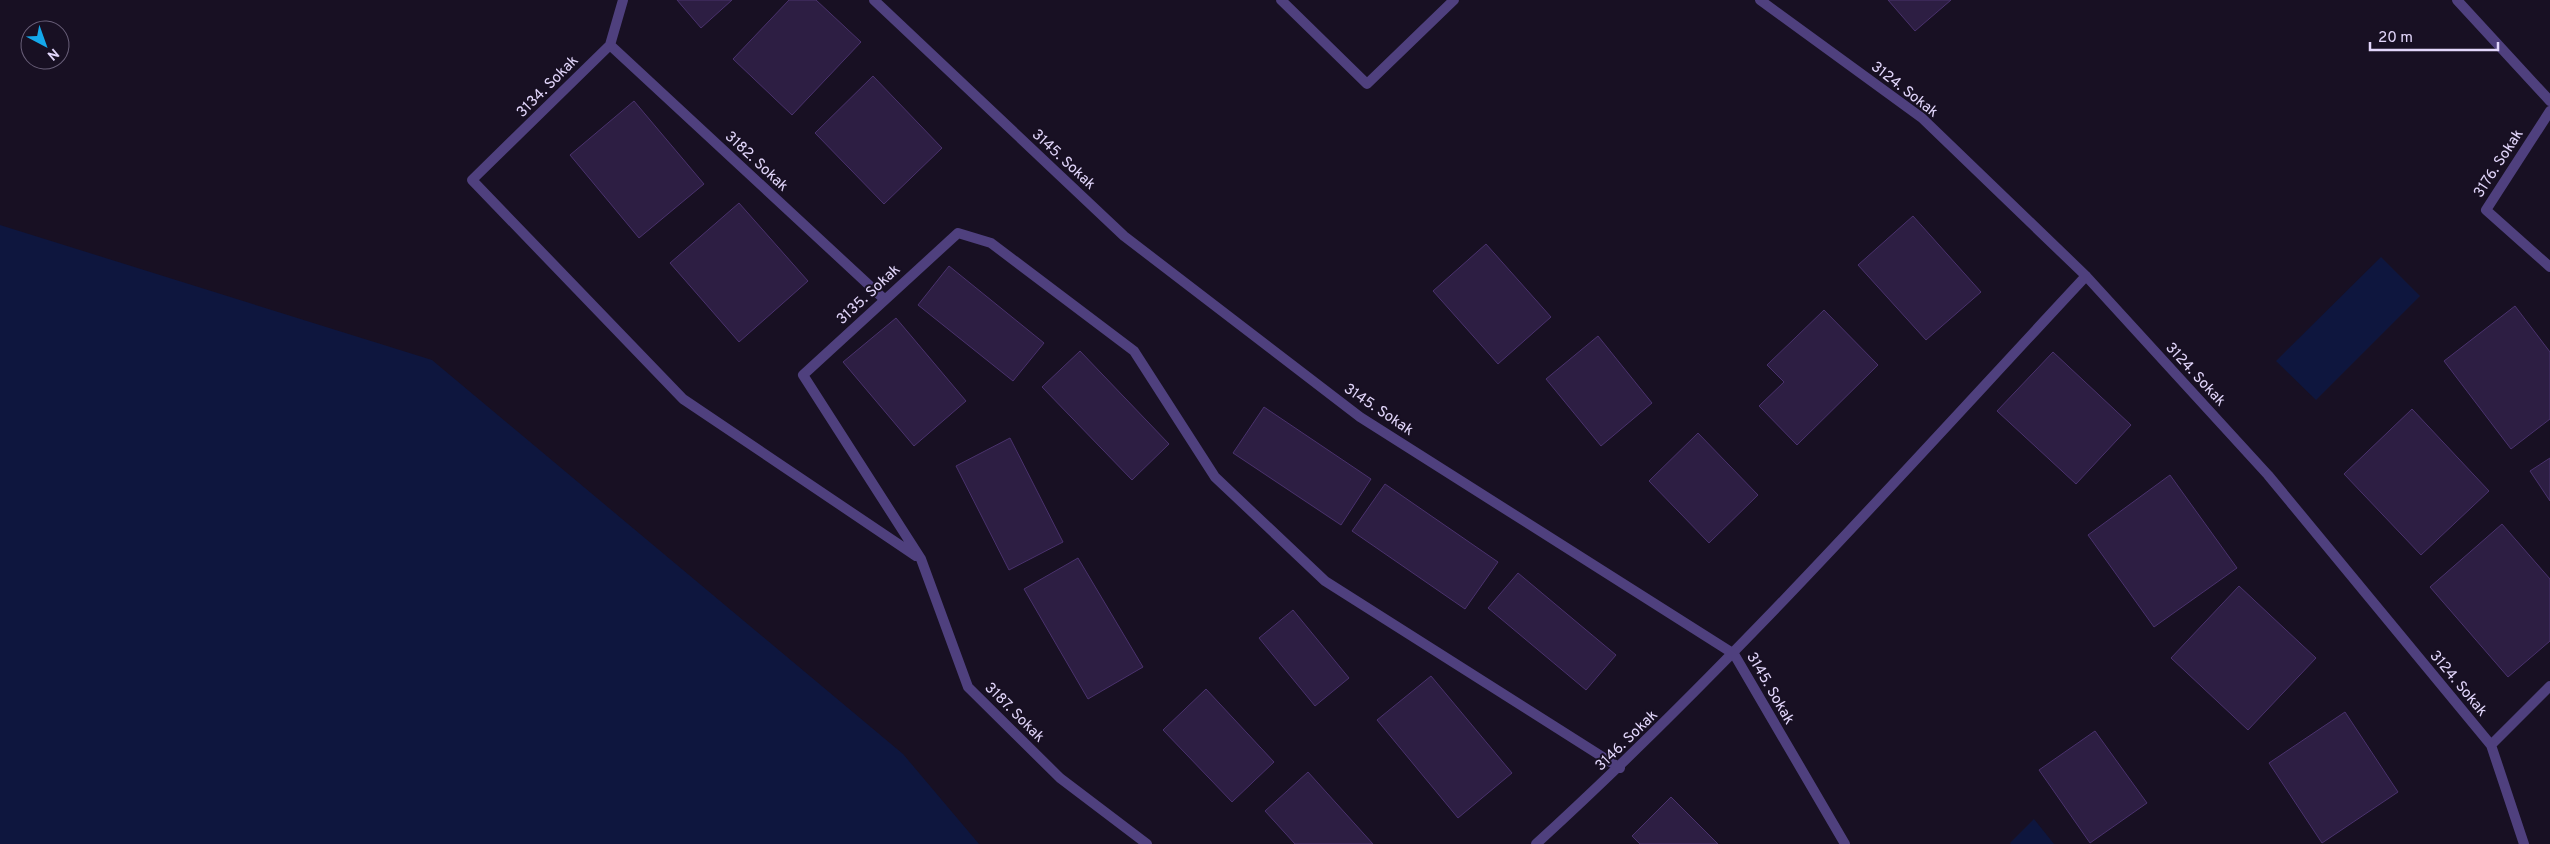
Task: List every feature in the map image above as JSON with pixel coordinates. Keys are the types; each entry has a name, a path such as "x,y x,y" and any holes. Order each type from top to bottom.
{"street":[{"name":"3134. Sokak","path":"623,0 610,45 472,180 683,399 921,559"},
{"name":"3145. Sokak","path":"874,0 1124,236 1360,417 1734,654 1845,844"},
{"path":"1281,0 1367,84 1454,0"},
{"name":"3124. Sokak","path":"1760,0 1922,118 2086,276 2268,475 2491,745 2523,842"},
{"path":"2457,0 2550,101"},
{"name":"3182. Sokak","path":"610,45 884,299"},
{"name":"3176. Sokak","path":"2550,111 2486,210 2550,267"},
{"name":"3135. Sokak","path":"921,559 803,375 958,233 991,243 1134,351 1215,477 1325,581 1620,768"},
{"name":"3146. Sokak","path":"1536,844 1620,768 1734,654 2086,276"},
{"name":"3187. Sokak","path":"921,559 968,687 1060,778 1147,844"},
{"path":"2491,745 2550,686"}],"water":[{"path":"0,225 432,360 903,754 979,844 0,844"},
{"path":"2381,257 2420,296 2316,400 2276,361"},
{"path":"2034,819 2054,844 2011,844 2010,843"}],"building":[{"path":"677,0 732,0 701,28"},
{"path":"789,0 816,0 861,42 792,115 733,59"},
{"path":"1888,0 1951,0 1915,31"},
{"path":"873,76 942,148 884,204 815,133"},
{"path":"634,101 704,184 639,238 570,155"},
{"path":"739,203 808,281 739,342 670,263"},
{"path":"1913,216 1981,292 1926,340 1858,265"},
{"path":"1486,244 1551,317 1498,364 1433,291"},
{"path":"949,266 1044,343 1013,381 918,305"},
{"path":"2515,306 2550,352 2550,419 2511,449 2444,361"},
{"path":"1824,310 1878,365 1797,445 1759,406 1784,382 1767,365"},
{"path":"896,318 966,401 914,446 843,362"},
{"path":"1598,336 1652,403 1601,446 1546,379"},
{"path":"1080,351 1169,444 1132,480 1042,387"},
{"path":"2053,352 2131,425 2076,484 1997,411"},
{"path":"1264,407 1371,479 1341,525 1233,453"},
{"path":"2412,409 2489,491 2421,555 2344,474"},
{"path":"1698,433 1758,495 1709,543 1649,481"},
{"path":"1010,438 1063,542 1009,570 956,466"},
{"path":"2550,458 2550,501 2530,471"},
{"path":"2170,475 2237,568 2154,627 2088,535"},
{"path":"1385,484 1498,562 1465,609 1352,531"},
{"path":"2502,524 2550,579 2550,641 2508,677 2430,587"},
{"path":"1078,558 1143,667 1088,699 1024,589"},
{"path":"1518,573 1616,655 1586,690 1488,608"},
{"path":"2239,586 2316,658 2248,730 2171,658"},
{"path":"1293,610 1349,678 1315,706 1259,638"},
{"path":"1431,676 1512,773 1458,818 1377,720"},
{"path":"1206,689 1274,762 1232,802 1163,730"},
{"path":"2345,712 2398,792 2322,843 2269,763"},
{"path":"2095,731 2147,803 2090,843 2039,770"},
{"path":"1308,772 1373,844 1295,844 1265,811"},
{"path":"1671,797 1718,844 1640,844 1632,836"}]}
